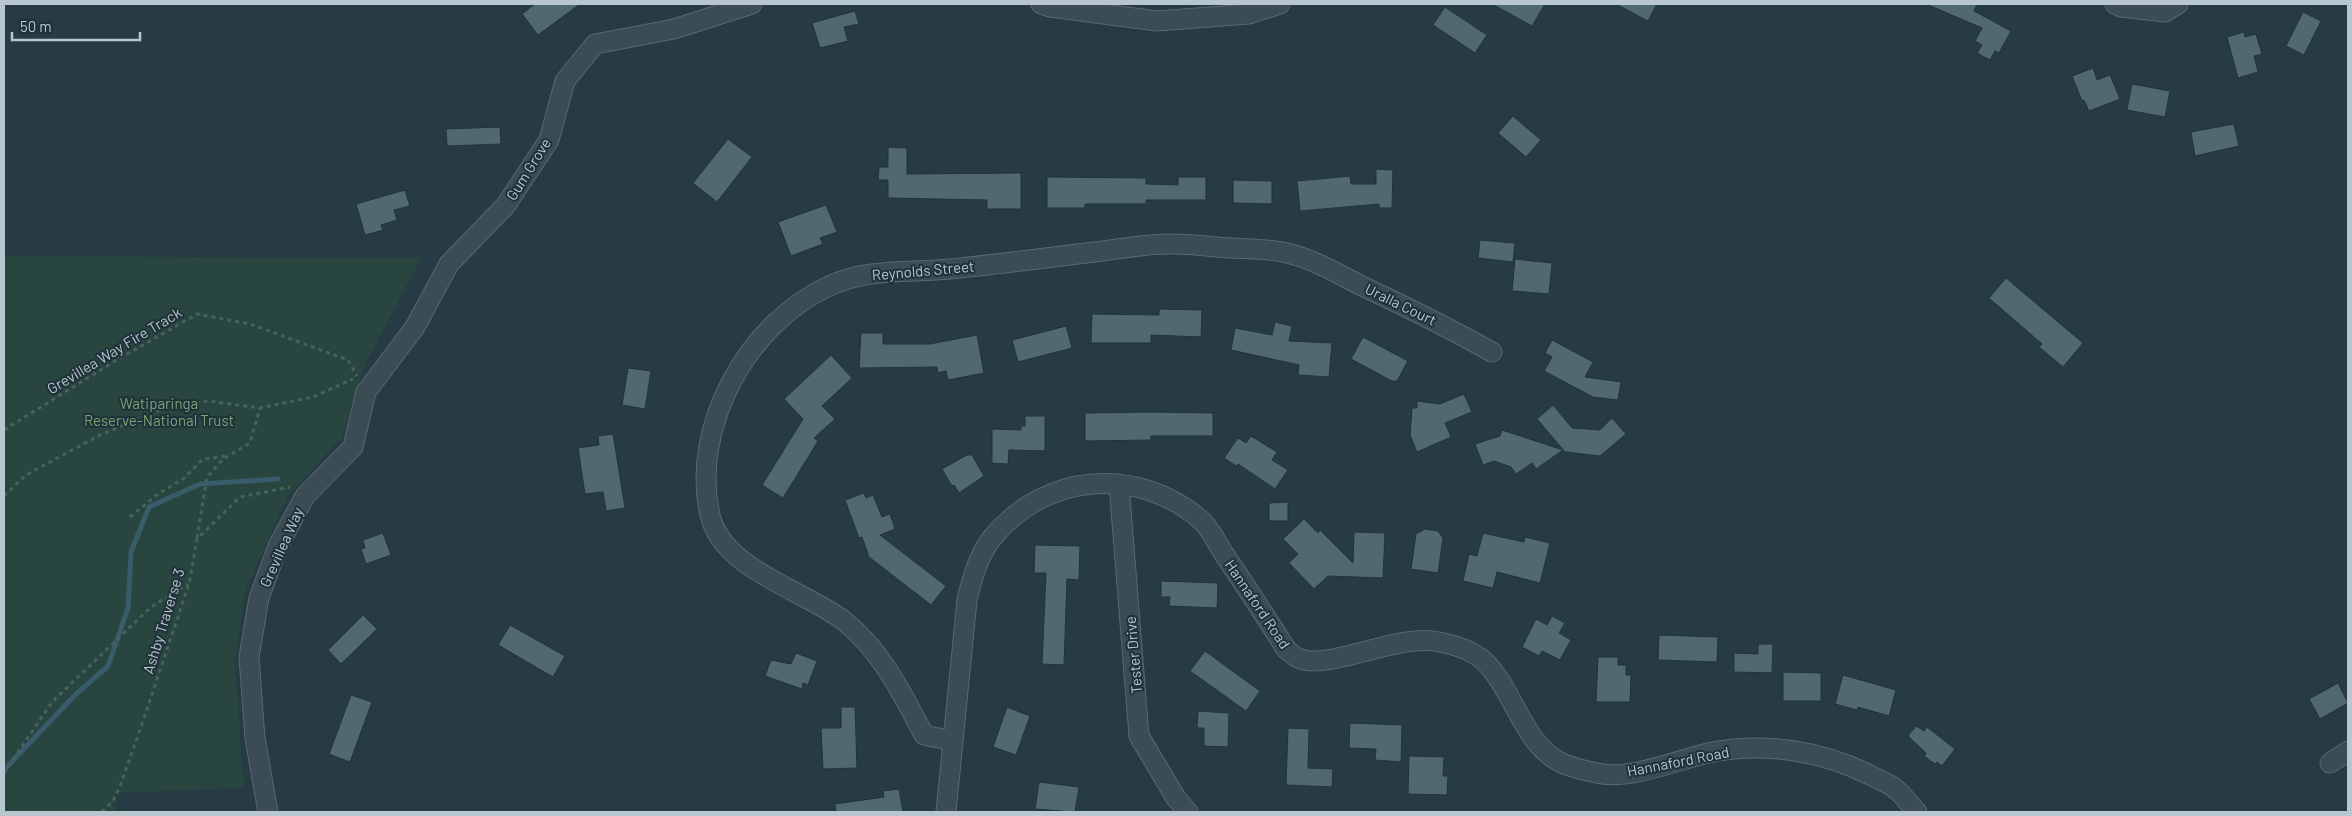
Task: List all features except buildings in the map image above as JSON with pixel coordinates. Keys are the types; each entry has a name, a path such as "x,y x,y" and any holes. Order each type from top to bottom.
{"street":[{"name":"Gum Grove","path":"362,385 415,327 449,264 506,206 549,140 564,81 595,44 674,30 752,4"},
{"path":"1040,4 1050,7 1157,21 1249,14 1280,4"},
{"path":"2115,4 2165,12 2178,4"},
{"name":"Reynolds Street","path":"952,741 924,735 888,668 844,621 746,563 726,546 711,520 705,487 705,459 711,427 743,362 766,332 798,305 829,286 866,275 903,270 946,270 1160,244 1281,252 1308,259"},
{"name":"Uralla Court","path":"1308,259 1436,321 1492,352"},
{"name":"Grevillea Way","path":"268,812 255,738 250,657 259,598 278,546 305,496 353,447 362,385"},
{"name":"Hannaford Road","path":"946,812 967,600 975,568 992,539 1012,518 1036,500 1060,489 1088,483 1119,484 1148,489 1175,502 1202,520 1286,649 1298,659 1319,661 1405,641 1437,641 1464,649 1486,662 1500,681 1530,732 1545,750 1563,764 1600,774 1638,772 1710,753 1755,748 1796,751 1842,761 1894,788 1916,812"},
{"name":"Tester Drive","path":"1119,484 1139,736 1176,798 1188,812"},
{"path":"2330,762 2348,751"}],"path":[{"name":"Grevillea Way Fire Track","path":"4,430 115,361 197,314 250,324 348,360 362,385"},
{"path":"4,496 26,475 100,435 167,407 209,401 260,408 362,385"},
{"path":"130,517 158,494 183,479 203,459 229,455 250,443 260,408"},
{"name":"Ashby Traverse 3","path":"102,812 113,801 120,786 189,584 207,477 229,455"},
{"path":"197,539 240,497 272,492 322,479"},
{"path":"4,773 52,702 151,607 189,584"}],"green space":[{"name":"Watiparinga Reserve-National Trust","path":"4,256 421,258 364,367 342,437 287,497 245,592 235,662 244,788 115,793 116,812 4,812"}],"waterway":[{"path":"4,770 75,695 108,666 128,608 131,552 149,507 200,484 278,479"}]}
